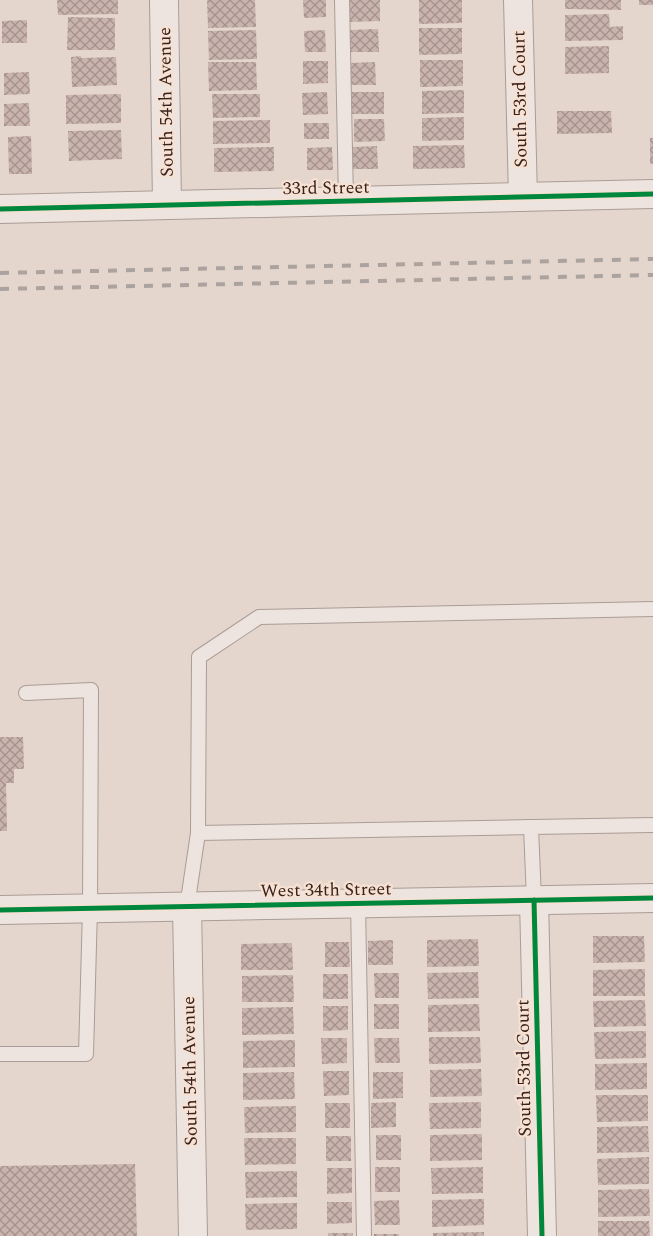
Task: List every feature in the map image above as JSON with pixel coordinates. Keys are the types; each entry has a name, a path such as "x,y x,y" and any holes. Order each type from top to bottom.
{"street":[{"name":"South 54th Avenue","path":"164,0 168,205"},
{"name":"South 53rd Court","path":"518,0 522,197"},
{"name":"33rd Street","path":"0,209 653,194"},
{"name":"West 34th Street","path":"0,910 653,898"},
{"name":"South 53rd Court","path":"534,900 542,1236"},
{"name":"South 54th Avenue","path":"187,907 193,1236"}],"lane":[{"path":"342,0 346,201"},
{"path":"187,907 198,833 199,657 259,616 653,609"},
{"path":"0,1054 86,1054 90,909 91,690 26,693"},
{"path":"198,833 653,825"},
{"path":"531,827 534,900"},
{"path":"358,903 364,1236"}],"building":[{"path":"57,0 118,0 118,14 58,15"},
{"path":"207,0 255,0 256,27 208,28"},
{"path":"303,0 326,0 326,17 304,18"},
{"path":"349,0 380,0 380,21 350,22"},
{"path":"419,0 462,0 462,23 419,24"},
{"path":"565,0 621,0 621,10 565,9"},
{"path":"639,0 653,0 653,5 639,5"},
{"path":"609,14 610,27 623,26 623,40 565,41 565,15"},
{"path":"68,17 115,18 115,50 67,50"},
{"path":"27,20 27,43 2,43 2,21"},
{"path":"419,28 462,28 462,54 419,55"},
{"path":"378,29 379,52 349,52 348,30"},
{"path":"256,30 257,59 209,60 208,31"},
{"path":"325,30 326,52 305,52 304,31"},
{"path":"609,46 609,73 565,74 565,47"},
{"path":"81,56 81,58 116,57 117,85 72,87 71,57"},
{"path":"420,60 463,60 463,86 420,87"},
{"path":"303,61 328,61 328,83 303,84"},
{"path":"208,62 256,62 257,90 209,91"},
{"path":"375,62 376,85 350,85 350,63"},
{"path":"29,72 30,94 4,95 4,73"},
{"path":"464,90 464,113 422,114 422,91"},
{"path":"327,92 328,114 303,115 302,93"},
{"path":"352,92 384,92 384,114 352,114"},
{"path":"121,94 121,123 66,124 66,95"},
{"path":"212,94 260,94 260,117 213,118"},
{"path":"29,103 30,126 4,126 4,104"},
{"path":"557,111 611,111 612,133 557,134"},
{"path":"464,117 464,140 422,141 422,118"},
{"path":"354,119 384,119 385,141 354,142"},
{"path":"270,120 270,143 213,144 213,121"},
{"path":"304,123 329,123 329,139 304,139"},
{"path":"121,130 122,159 69,161 68,131"},
{"path":"31,136 32,174 9,174 8,137"},
{"path":"650,138 653,138 653,164 650,164"},
{"path":"464,145 465,168 413,169 413,146"},
{"path":"377,146 378,169 353,169 352,147"},
{"path":"274,147 274,171 214,172 214,148"},
{"path":"332,147 333,170 307,170 307,148"},
{"path":"0,737 23,737 24,769 14,769 14,783 6,783 7,831 0,831"},
{"path":"593,936 644,936 645,962 593,963"},
{"path":"478,939 479,966 427,967 427,940"},
{"path":"393,940 393,965 368,965 368,941"},
{"path":"325,942 349,942 350,967 325,967"},
{"path":"292,943 293,970 241,970 241,944"},
{"path":"645,969 645,996 593,996 593,970"},
{"path":"478,972 479,998 428,999 427,973"},
{"path":"374,973 399,973 399,998 375,998"},
{"path":"323,974 348,974 348,999 323,999"},
{"path":"293,975 294,1002 242,1002 242,976"},
{"path":"645,1000 646,1026 594,1027 593,1001"},
{"path":"374,1004 399,1004 399,1029 374,1029"},
{"path":"479,1004 480,1031 428,1032 428,1005"},
{"path":"323,1006 348,1006 348,1030 323,1031"},
{"path":"293,1007 294,1034 242,1035 242,1008"},
{"path":"646,1031 646,1058 595,1059 594,1032"},
{"path":"429,1037 480,1037 481,1063 429,1064"},
{"path":"321,1038 347,1038 347,1063 322,1064"},
{"path":"374,1038 399,1038 400,1063 375,1063"},
{"path":"295,1040 295,1067 243,1068 243,1041"},
{"path":"647,1063 647,1089 595,1090 595,1064"},
{"path":"481,1069 482,1096 430,1097 430,1070"},
{"path":"323,1071 349,1071 349,1095 324,1096"},
{"path":"294,1072 295,1099 243,1100 243,1073"},
{"path":"373,1072 403,1072 403,1098 373,1099"},
{"path":"596,1095 648,1095 648,1121 597,1122"},
{"path":"396,1102 396,1127 371,1128 371,1103"},
{"path":"481,1102 481,1128 430,1129 429,1103"},
{"path":"325,1103 350,1103 350,1128 325,1128"},
{"path":"296,1106 296,1132 245,1133 244,1107"},
{"path":"648,1126 649,1152 597,1153 597,1127"},
{"path":"482,1134 482,1160 430,1161 430,1135"},
{"path":"376,1135 401,1135 401,1160 376,1160"},
{"path":"326,1136 351,1136 351,1161 326,1161"},
{"path":"244,1138 296,1138 296,1164 245,1165"},
{"path":"649,1157 649,1184 598,1185 597,1159"},
{"path":"135,1164 137,1236 0,1236 0,1166"},
{"path":"375,1167 400,1167 400,1192 375,1192"},
{"path":"483,1167 483,1193 432,1194 431,1168"},
{"path":"327,1168 352,1168 352,1193 327,1194"},
{"path":"297,1171 297,1197 246,1198 245,1172"},
{"path":"649,1189 650,1216 598,1217 598,1190"},
{"path":"484,1199 484,1225 432,1227 432,1200"},
{"path":"399,1200 400,1225 375,1225 374,1201"},
{"path":"327,1202 352,1202 352,1223 327,1224"},
{"path":"297,1203 297,1229 246,1230 245,1204"},
{"path":"598,1221 649,1221 650,1236 598,1236"},
{"path":"484,1232 484,1236 433,1236 433,1233"},
{"path":"328,1233 353,1233 353,1236 328,1236"},
{"path":"374,1234 399,1234 399,1236 374,1236"}],"railway":[{"path":"0,273 653,259"},
{"path":"0,289 653,275"}],"cycle path":[{"path":"0,209 653,194"},
{"path":"0,910 653,898"},
{"path":"534,900 542,1236"}]}
